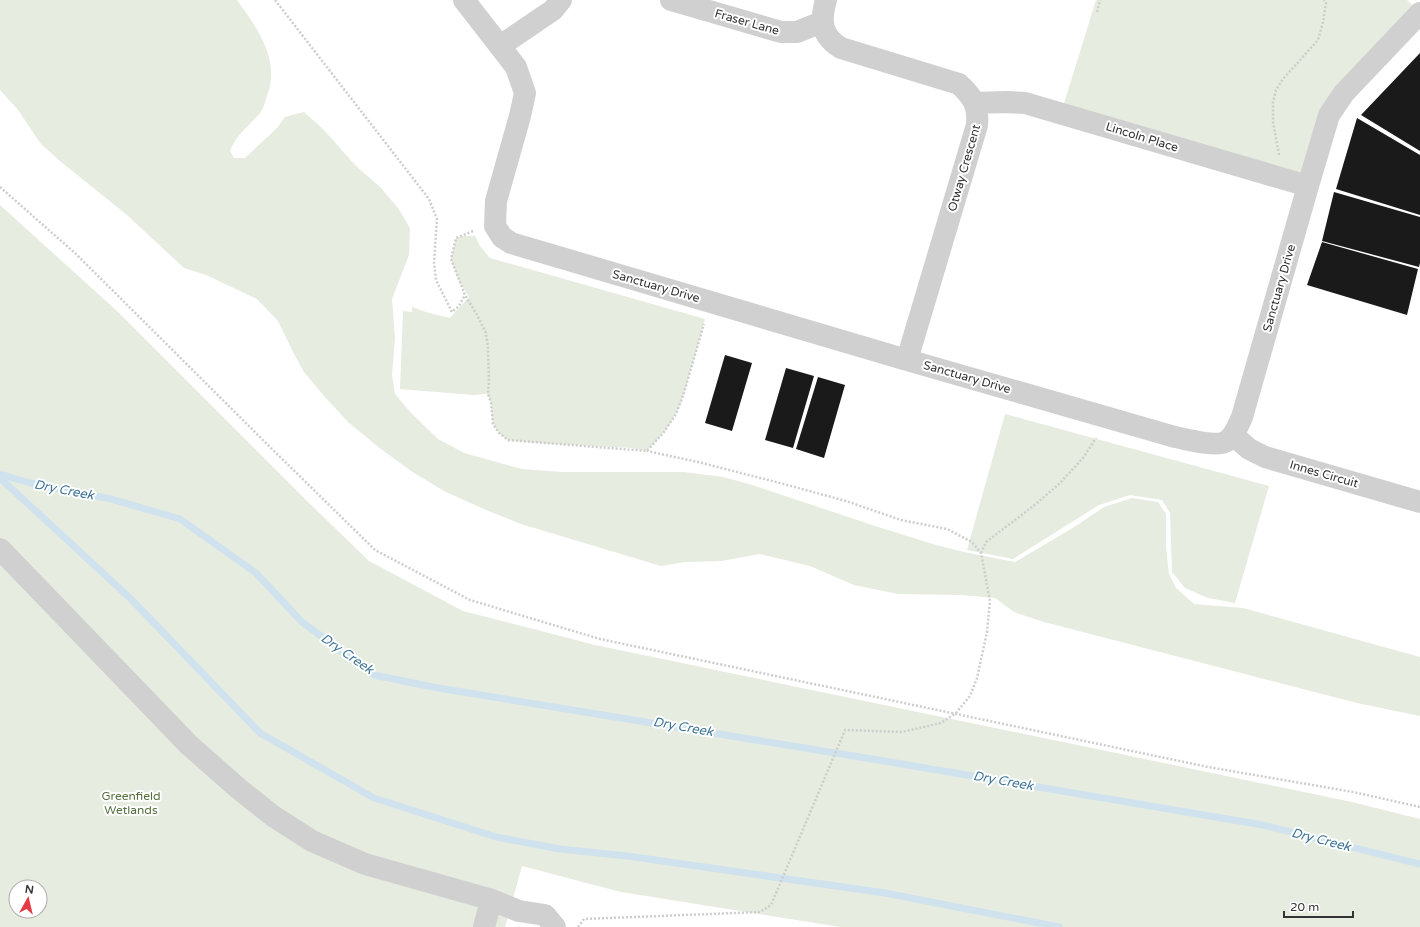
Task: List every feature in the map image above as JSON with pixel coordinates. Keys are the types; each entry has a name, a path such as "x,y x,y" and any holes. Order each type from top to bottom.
{"street":[{"path":"464,0 516,67 525,93 496,201 495,222"},
{"path":"500,46 553,10 561,0"},
{"name":"Fraser Lane","path":"670,0 781,32 797,32 822,22"},
{"path":"826,0 822,14 822,22 825,32 833,43 841,48 959,84 970,94 975,103"},
{"name":"Sanctuary Drive","path":"495,222 502,237 511,243 907,360 1175,437 1208,443 1224,442 1233,435 1242,417 1329,115 1336,103 1350,87 1420,13 1407,0"},
{"name":"Lincoln Place","path":"975,103 1025,103 1308,186"},
{"name":"Otway Crescent","path":"907,360 977,125 978,114 975,103"},
{"name":"Innes Circuit","path":"1233,435 1250,450 1265,457 1420,502"},
{"path":"0,549 189,745 273,816 312,841 366,864 489,899 519,910 545,915 554,927"},
{"path":"484,927 490,905 489,899"}],"path":[{"path":"275,0 429,198 437,219 434,263 436,280 452,312 459,306 465,296"},
{"path":"1097,12 1100,0"},
{"path":"1280,160 1273,122 1273,102 1276,90 1283,79 1318,40 1326,4 1324,0"},
{"path":"0,187 76,254 375,550 470,600 600,639 1208,767 1353,792 1420,807"},
{"path":"495,222 456,238 451,259 465,296 486,333 488,348 488,394 491,403 493,424 499,433 508,440 647,451 698,462 780,483 846,501 901,520 947,529 972,542 981,553 990,601 987,632 978,678 970,696 956,713 941,723 902,732 845,730 771,905 760,912 584,919 577,927"},
{"path":"647,451 664,432 676,414 683,396 711,302"},
{"path":"981,553 986,542 1036,504 1059,484 1083,458 1108,418"}],"green space":[{"path":"0,0 237,0 259,33 265,45 269,57 271,83 261,111 235,140 230,151 234,158 245,158 277,128 285,117 304,112 323,129 355,165 380,187 398,208 410,228 409,255 392,299 395,338 392,375 395,394 411,413 438,439 464,453 522,469 561,472 684,472 723,477 749,484 936,545 1015,562 1076,526 1104,507 1132,498 1158,502 1166,514 1166,547 1169,574 1176,588 1194,604 1243,608 1420,657 1420,716 1357,703 1044,622 1014,612 995,598 961,595 898,594 854,585 810,566 760,554 721,561 685,562 661,566 521,524 444,491 411,471 348,422 304,372 278,321 257,299 206,275 184,268 127,215 41,144 18,110 0,90"},
{"path":"1096,0 1407,0 1420,12 1344,93 1308,186 1061,113"},
{"name":"Greenfield Wetlands","path":"0,205 117,311 369,561 463,611 595,645 1352,802 1420,819 1420,927 840,927 621,892 522,866 505,927 0,927"},
{"path":"462,236 475,236 480,246 490,258 705,319 684,394 678,410 669,425 647,451 631,448 508,440 499,433 493,424 491,403 487,394 473,395 400,389 403,311 412,312 412,307 450,318 469,297 459,281 451,259 456,238"},
{"path":"1005,414 1269,486 1235,603 1208,598 1185,588 1172,572 1170,513 1162,500 1130,495 1099,505 1013,559 967,550"}],"building":[{"path":"1420,53 1420,151 1361,115"},
{"path":"1357,118 1420,155 1420,215 1336,189"},
{"path":"1334,192 1420,217 1419,267 1322,241"},
{"path":"1322,242 1418,269 1407,315 1307,285"},
{"path":"725,355 752,363 732,431 705,423"},
{"path":"786,368 814,376 793,448 765,440"},
{"path":"818,377 845,385 824,458 796,449"}],"waterway":[{"name":"Dry Creek","path":"0,474 30,483 111,499 180,519 256,573 302,622 374,675 438,688 1263,825 1420,864"},
{"name":"Dry Creek","path":"0,478 131,599 260,733 374,798 496,837 560,849 627,856 885,893 1059,927"}]}
